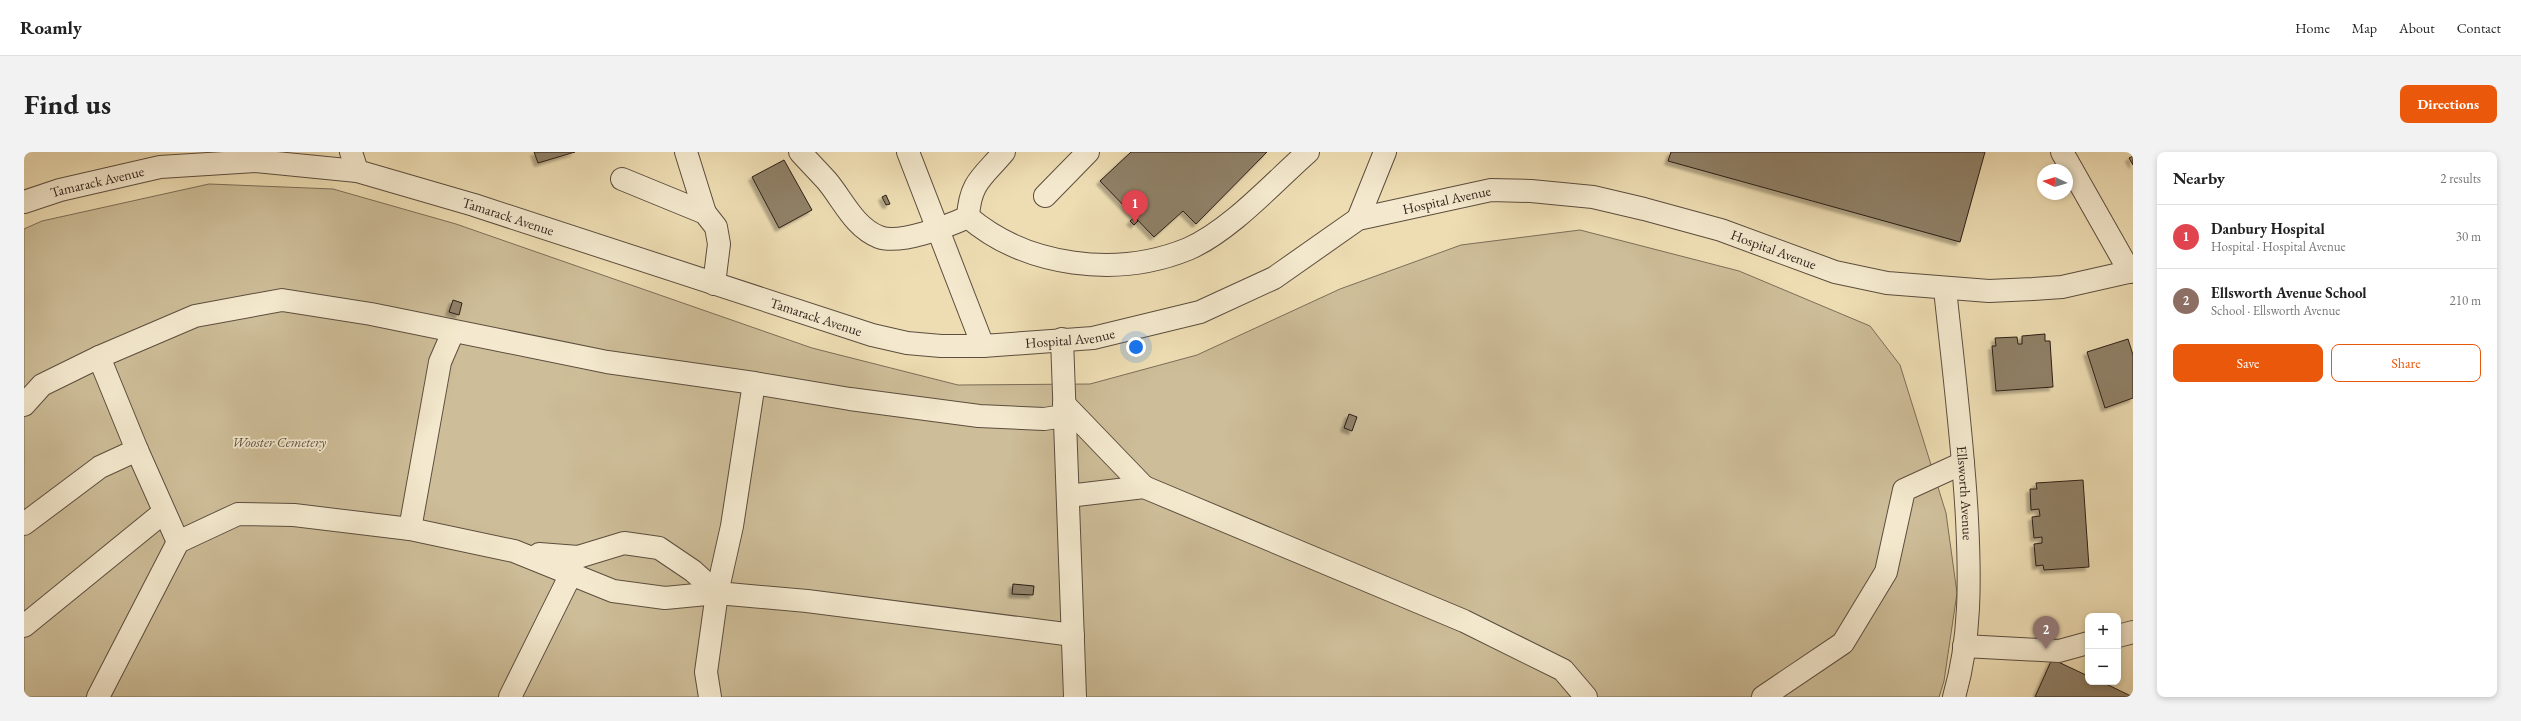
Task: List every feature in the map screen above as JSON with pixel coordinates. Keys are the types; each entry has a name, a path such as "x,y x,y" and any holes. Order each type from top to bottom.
{"street":[{"path":"686,152 705,213 716,227 719,244 714,284"},
{"path":"800,152 828,182 851,216 879,237 894,238 938,230 968,217"},
{"path":"908,152 983,346"},
{"path":"968,217 969,197 975,185 1004,152"},
{"path":"1045,196 1088,152"},
{"path":"968,217 987,233 1006,243 1048,257 1089,265 1135,264 1189,248 1228,224 1308,152"},
{"path":"1358,219 1385,152"},
{"path":"2062,152 2132,271"},
{"name":"Tamarack Avenue","path":"24,202 60,190 160,167 256,160 354,162 474,205 872,335 907,343 983,346"},
{"path":"622,179 705,213"},
{"name":"Hospital Avenue","path":"983,346 1062,339 1093,338 1200,312 1274,278 1358,219 1491,190 1531,191 1593,197 1721,230 1835,272 1887,283 1945,289 1989,291 2055,288 2132,271"},
{"name":"Ellsworth Avenue","path":"1945,289 1963,463 1970,587 1960,676 1954,697"},
{"path":"24,405 42,385 99,357 194,316 282,300 371,314 453,332 607,362 754,383 850,400 979,416 1044,419 1064,410"},
{"path":"410,529 440,362 453,332"},
{"path":"1062,339 1075,697"},
{"path":"99,357 137,450 178,542"},
{"path":"710,697 706,672 717,593 732,526 754,383"},
{"path":"1064,410 1144,487 1464,621 1563,670 1586,697"},
{"path":"24,524 100,467 137,450"},
{"path":"1763,697 1843,643 1886,572 1904,490 1963,463"},
{"path":"1068,496 1144,487"},
{"path":"24,626 164,512"},
{"path":"98,697 178,542 238,514 294,515 410,529 514,551 578,557 624,542 659,548 693,571 717,593"},
{"path":"514,551 613,591 665,598 717,593 807,601 1073,635"},
{"path":"510,697 571,574"},
{"path":"2121,635 2133,632"},
{"path":"1964,646 2059,651 2085,644"}],"green space":[{"name":"Wooster Cemetery","path":"209,184 333,189 456,224 812,348 958,385 1090,384 1197,355 1340,289 1461,245 1580,230 1739,271 1870,326 1900,365 1946,513 1957,593 1944,681 1939,697 24,697 24,229 42,221"}],"building":[{"path":"534,152 575,152 538,163"},
{"path":"1131,152 1267,152 1196,224 1183,211 1154,237 1100,181"},
{"path":"1671,152 1985,152 1960,242 1668,161"},
{"path":"2133,156 2133,165 2129,158"},
{"path":"784,160 812,210 779,228 752,177"},
{"path":"886,195 890,204 886,205 882,197"},
{"path":"1135,217 1138,221 1134,225 1130,221"},
{"path":"453,300 462,303 459,315 449,312"},
{"path":"2045,334 2045,341 2050,341 2053,387 1996,391 1992,346 1996,346 1995,338 2017,337 2018,344 2022,344 2022,336"},
{"path":"2128,339 2133,355 2133,398 2105,408 2087,352"},
{"path":"1349,414 1357,417 1352,431 1344,428"},
{"path":"2083,480 2089,567 2044,570 2043,565 2036,566 2034,544 2042,543 2042,537 2034,538 2032,517 2040,516 2039,509 2031,510 2030,489 2037,489 2036,483"},
{"path":"1013,584 1034,586 1033,595 1012,594"},
{"path":"2052,659 2085,675 2085,685 2108,685 2133,697 2035,697"}],"place":[{"name":"Danbury Hospital","path":"1135,223"},
{"name":"Ellsworth Avenue School","path":"2046,649"}]}
